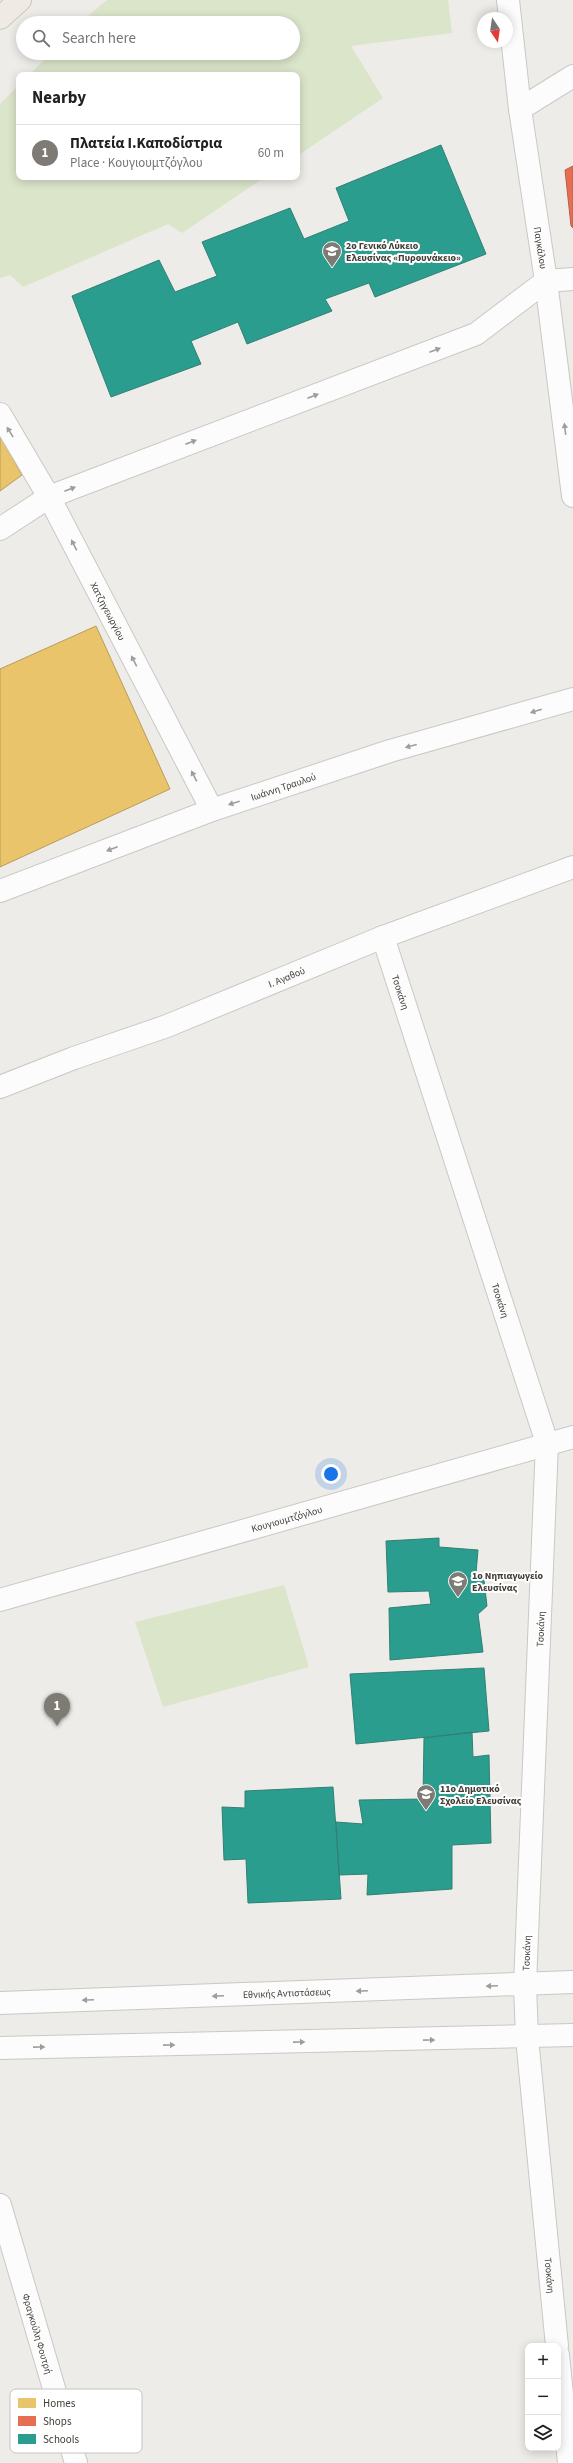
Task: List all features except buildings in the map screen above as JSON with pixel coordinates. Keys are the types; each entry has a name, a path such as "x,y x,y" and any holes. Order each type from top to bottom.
{"main road":[{"path":"0,18 20,0"}],"street":[{"name":"Παγκάλου","path":"508,0 520,108 546,281 573,496"},
{"path":"520,108 573,76"},
{"path":"0,529 49,497 476,334 546,281 573,280"},
{"name":"Χατζηγεωργίου","path":"0,414 49,497 212,810"},
{"name":"Ιωάννη Τραυλού","path":"0,891 212,810 390,751 573,699"},
{"name":"Ι. Αγαθού","path":"0,1087 55,1065 167,1026 383,937 573,867"},
{"name":"Τσοκάνη","path":"383,937 547,1443 525,1985 527,2038 557,2343"},
{"name":"Κουγιουμτζόγλου","path":"0,1600 573,1436"},
{"name":"Εθνικής Αντιστάσεως","path":"0,2004 573,1982"},
{"path":"0,2048 573,2036"},
{"name":"Φραγκούλη Φουτρή","path":"0,2205 54,2389"},
{"path":"560,2379 569,2463"},
{"name":"Φραγκούλη Φουτρή","path":"73,2453 76,2463"}],"green space":[{"path":"107,0 448,0 452,33 351,46 383,98 300,154 300,72 32,72 44,60 300,60 300,16 88,16"},
{"path":"16,88 16,180 261,180 182,233 168,224 23,287 10,275 0,278 0,104"},
{"path":"284,1585 309,1667 163,1707 135,1622"}],"place":[{"name":"2ο Γενικό Λύκειο Ελευσίνας «Πυρουνάκειο»","path":"332,268"},
{"name":"1ο Νηπιαγωγείο Ελευσίνας","path":"458,1598"},
{"name":"Πλατεία Ι.Καποδίστρια","path":"57,1726"},
{"name":"11ο Δημοτικό Σχολείο Ελευσίνας","path":"426,1811"}]}
